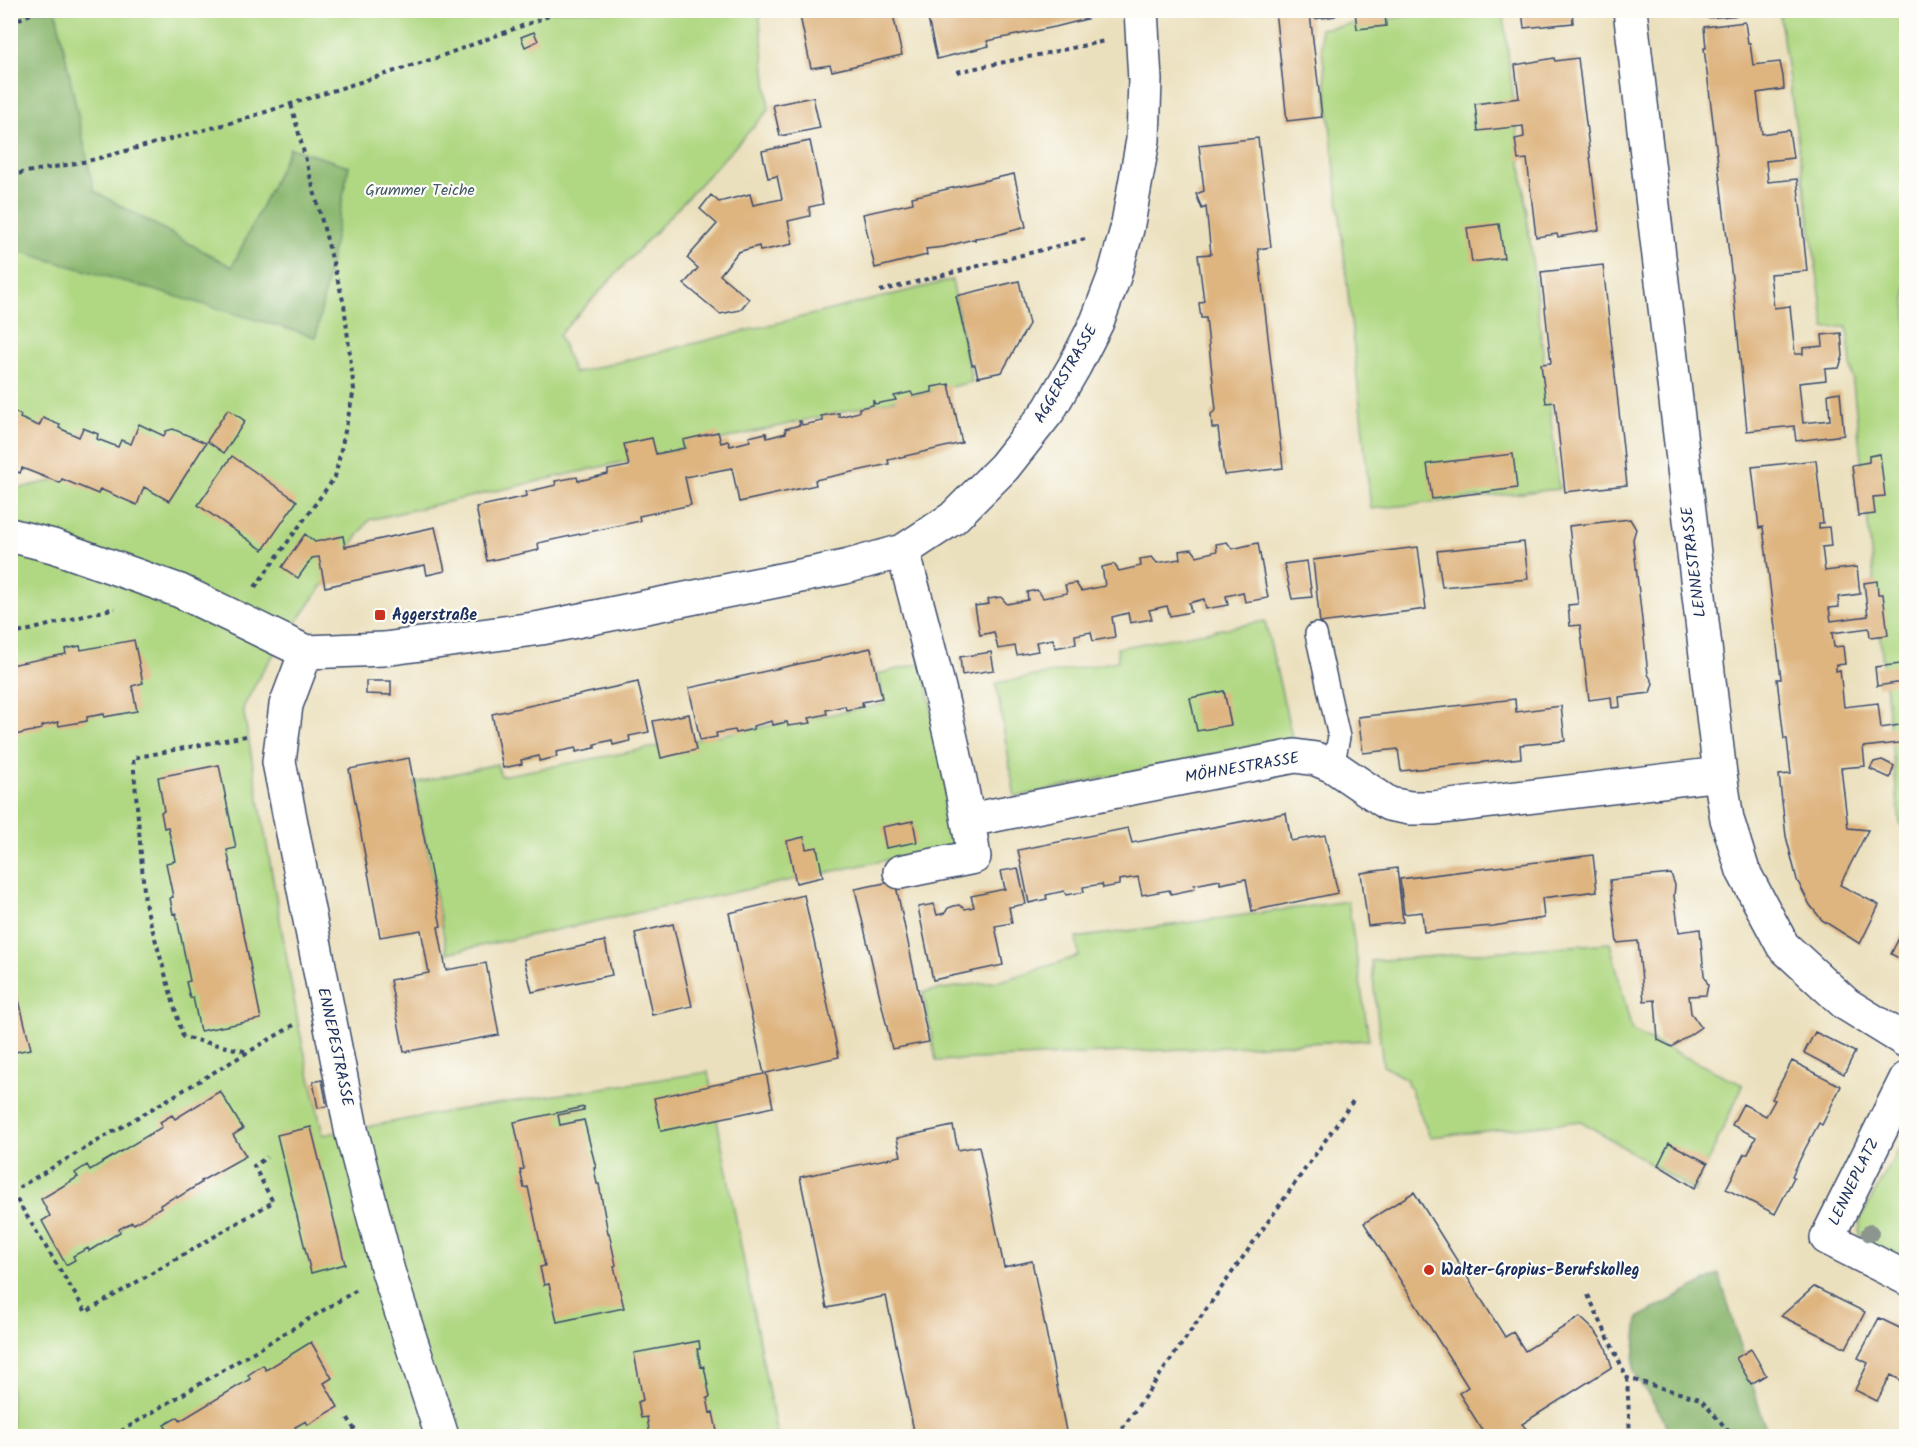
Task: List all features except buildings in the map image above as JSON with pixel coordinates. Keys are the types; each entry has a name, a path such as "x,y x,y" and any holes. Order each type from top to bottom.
{"street":[{"name":"LENNESTRASSE","path":"1630,10 1727,819 1743,871 1783,946 1846,1004 1906,1041"},
{"name":"AGGERSTRASSE","path":"10,535 53,546 180,591 306,652 384,649 541,628 845,567 903,551 953,518 1004,467 1049,410 1097,322 1114,277 1127,229 1143,140 1145,80 1142,22"},
{"path":"900,872 974,856 969,820 936,672 903,551"},
{"name":"ENNEPESTRASSE","path":"306,652 286,705 279,762 352,1134 388,1271 442,1437"},
{"name":"MÖHNESTRASSE","path":"969,820 1295,756 1316,759 1333,766 1389,804 1410,808 1434,808 1720,774"},
{"name":"LENNEPLATZ","path":"1906,1079 1898,1116 1827,1238 1906,1278"}],"lane":[{"path":"1316,634 1339,737 1333,766"}],"path":[{"path":"10,23 40,10"},
{"path":"10,175 88,161 234,122 436,58 566,10"},
{"path":"957,72 1142,22"},
{"path":"233,617 335,477 354,390 344,304 291,105"},
{"path":"880,291 1127,229"},
{"path":"10,635 123,606"},
{"path":"248,1052 183,1037 145,903 133,758 282,729"},
{"path":"267,1157 254,1166 273,1202 86,1312 11,1192 327,1007"},
{"path":"1117,1437 1353,1101"},
{"path":"113,1437 388,1271"},
{"path":"1588,1295 1627,1378 1630,1437"},
{"path":"1627,1378 1700,1399 1733,1437"},
{"path":"348,1418 358,1437"}],"green space":[{"name":"Grummer Teiche","path":"10,11 759,11 769,110 559,335 574,373 952,280 972,382 369,520 263,670 243,708 299,1028 323,1135 456,1110 708,1072 777,1436 11,1436 11,490 83,474 11,459"},
{"path":"10,11 56,11 94,191 232,267 290,148 349,166 316,337 11,249"},
{"path":"1440,11 1503,11 1559,489 1371,509 1320,29"},
{"path":"1779,11 1906,11 1906,829 1900,824 1847,327 1825,328"},
{"path":"1265,621 1292,737 1015,797 996,683 1118,661 1117,648"},
{"path":"923,663 957,845 447,953 414,783 497,764 501,776 885,704 878,674"},
{"path":"1348,901 1369,1040 936,1061 923,992 1004,980 1079,956 1076,938"},
{"path":"1610,943 1632,1031 1743,1085 1694,1191 1581,1121 1430,1137 1406,1079 1383,1066 1371,961"},
{"path":"1906,1146 1906,1265 1866,1245 1859,1234 1860,1220 1898,1150"},
{"path":"1719,1274 1768,1436 1670,1436 1662,1415 1633,1372 1638,1318"}],"place":[{"name":"Aggerstraße","path":"380,615"},
{"name":"Walter-Gropius-Berufskolleg","path":"1429,1270"}]}
